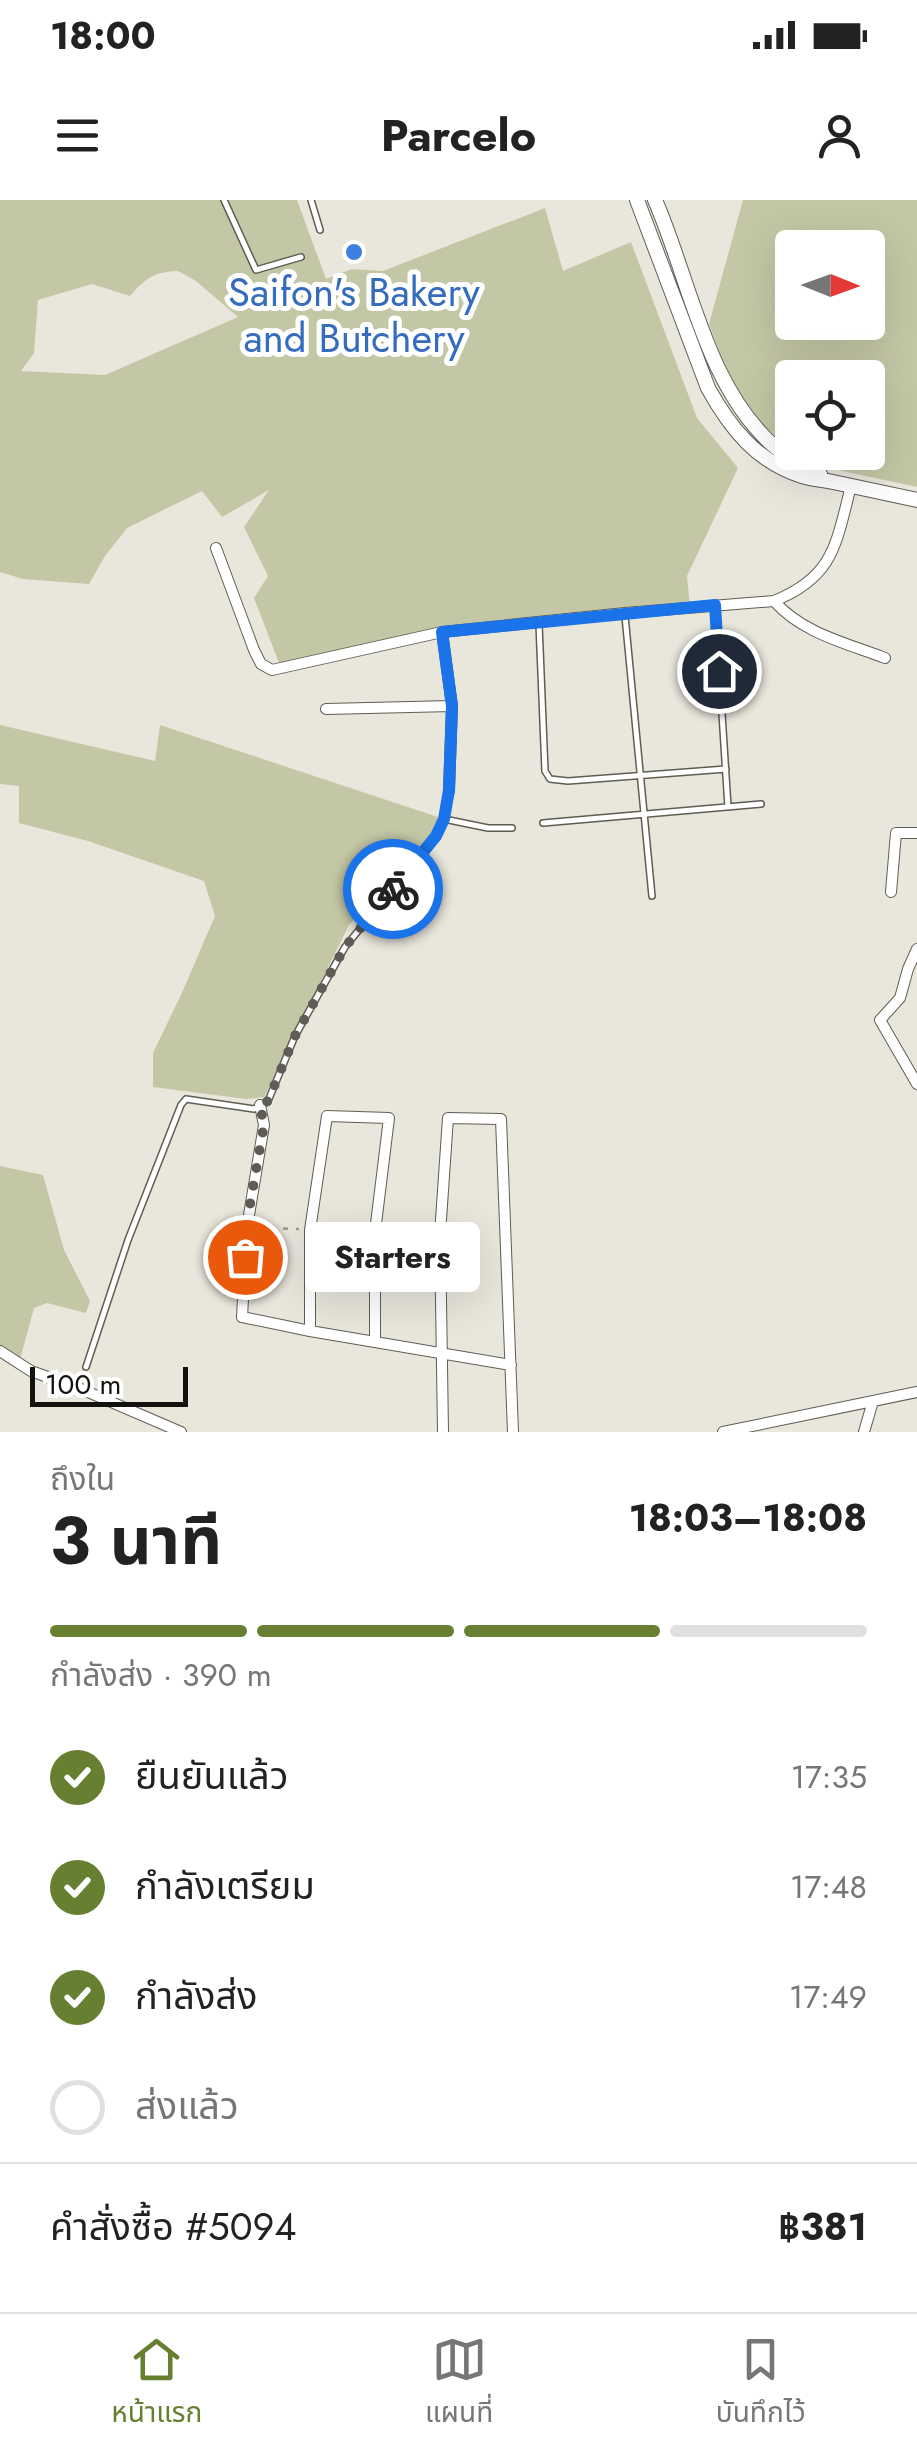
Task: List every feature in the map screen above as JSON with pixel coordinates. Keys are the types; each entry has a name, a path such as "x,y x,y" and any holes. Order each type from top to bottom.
{"main road":[{"path":"637,200 708,388 739,436 780,468 917,500"},
{"path":"655,200 734,400 772,445 834,482"},
{"path":"708,388 723,380"}],"street":[{"path":"216,548 254,650 261,664 272,670 442,632 774,602 796,592 827,563 835,548 850,486"},
{"path":"774,602 788,617 807,628 885,658"},
{"path":"442,632 452,706 449,790"},
{"path":"326,709 452,706"},
{"path":"891,892 896,833 917,833"},
{"path":"917,949 900,998 880,1020 917,1084"},
{"path":"260,1105 264,1125 246,1227 242,1317 511,1365"},
{"path":"310,1331 310,1230 327,1116 388,1118 375,1232 375,1342"},
{"path":"443,1432 440,1234 448,1118 502,1119 513,1432"},
{"path":"0,1350 31,1370 181,1432"},
{"path":"723,1432 917,1392"},
{"path":"864,1432 873,1401"},
{"path":"147,1432 151,1418"},
{"path":"784,1432 788,1419"}],"lane":[{"path":"224,200 256,270 301,257"},
{"path":"311,200 320,230"},
{"path":"715,605 728,807"},
{"path":"625,613 652,896"},
{"path":"539,622 547,777 568,781 726,769"},
{"path":"86,1367 128,1240 181,1105 186,1099 254,1108 268,1101 295,1036 345,947 436,836 444,819 449,790"},
{"path":"543,823 761,804"},
{"path":"444,819 488,828 512,828"}],"path":[{"path":"246,1227 440,1234"}],"green space":[{"path":"0,200 297,200 326,279 352,269 383,271 545,208 563,271 631,242 697,418 738,468 687,576 690,607 433,634 281,668 254,598 268,576 244,527 269,490 222,517 202,491 127,528 89,584 23,579 0,572","holes":["178,271 196,281 238,317 105,375 21,371 34,353 38,300 92,284 130,296 151,277 169,272"]},
{"path":"743,200 917,200 917,487 838,470 885,470 885,360 775,360 775,435 733,388 709,324"},
{"path":"0,725 155,761 160,725 444,819 349,925 264,1097 246,1099 153,1087 153,1053 215,916 204,881 88,841 19,823 19,786 0,784"},
{"path":"0,1166 43,1175 64,1250 90,1301 86,1313 47,1303 34,1308 19,1363 0,1351"}],"way so far":[{"path":"245,1257 246,1227 264,1125 260,1105 268,1101 295,1036 345,947 393,889"}],"place":[{"name":"Saifon's Bakery and Butchery","path":"354,252"},
{"name":"Starters","path":"245,1257"}],"route":[{"path":"393,889 436,836 444,819 452,706 442,632 715,605 719,671"}]}
